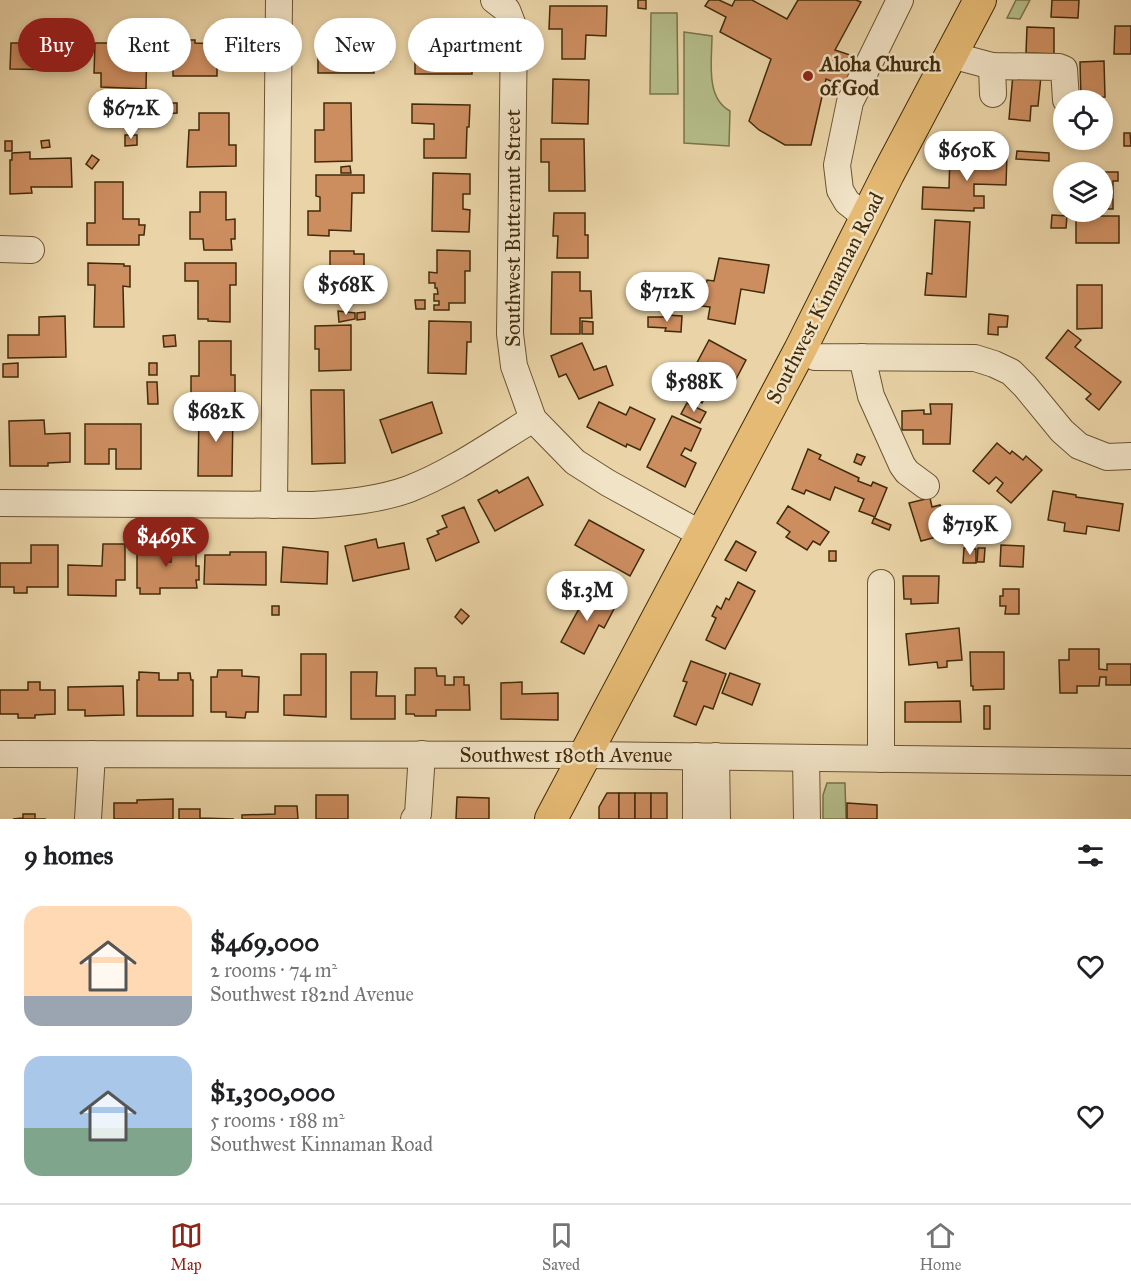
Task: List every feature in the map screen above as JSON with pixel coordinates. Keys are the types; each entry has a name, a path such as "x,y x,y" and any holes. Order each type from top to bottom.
{"main road":[{"name":"Southwest Kinnaman Road","path":"551,819 800,350 866,217 980,0"}],"street":[{"path":"274,505 279,0"},
{"path":"866,217 847,202 840,190 837,165 850,102 900,0"},
{"name":"Southwest Butternut Street","path":"500,5 514,28 510,334 514,366 534,419 575,462 608,483 701,534"},
{"path":"951,55 992,66 1059,67 1064,69 1065,90"},
{"path":"992,66 993,94"},
{"path":"0,249 31,250"},
{"path":"800,350 815,357 975,358 994,364 1011,372 1026,386 1062,431 1079,446 1107,456 1131,456"},
{"path":"862,357 871,396 902,465 907,472 926,486"},
{"path":"0,503 274,505 352,502 406,490 443,474 534,419"},
{"path":"881,583 881,759"},
{"name":"Southwest 180th Avenue","path":"0,754 586,755 1131,762"},
{"path":"88,819 92,754"},
{"path":"414,819 418,814 422,754"},
{"path":"696,819 706,756"},
{"path":"706,756 717,819"},
{"path":"806,758 807,819"}],"green space":[{"path":"1016,0 1030,0 1020,19 1007,18"},
{"path":"651,13 677,13 678,94 650,94"},
{"path":"684,32 712,36 713,88 722,105 730,111 729,146 684,143"},
{"path":"827,783 845,783 846,819 823,819 823,795"}],"building":[{"path":"638,0 646,0 646,9 638,8"},
{"name":"Aloha Church of God","path":"709,0 719,0 732,6 735,0 752,0 787,19 798,0 856,0 861,2 835,50 853,56 853,73 843,86 826,79 811,145 785,145 759,130 749,121 771,59 720,32 726,17 705,6"},
{"path":"1052,0 1079,0 1078,18 1051,17"},
{"path":"550,6 607,6 606,36 586,35 585,59 562,59 562,29 549,29"},
{"path":"1115,26 1131,26 1131,54 1114,54"},
{"path":"1027,27 1054,28 1054,54 1026,53"},
{"path":"191,40 195,40 195,43 203,43 203,72 217,72 217,76 173,76 173,72 191,72"},
{"path":"11,43 18,43 18,69 10,69"},
{"path":"95,43 107,43 107,72 146,72 146,89 101,87 101,73 94,73"},
{"path":"1104,61 1105,90 1081,90 1080,62"},
{"path":"318,72 374,72 374,73"},
{"path":"415,72 472,72 472,74 415,74"},
{"path":"1013,74 1041,76 1038,106 1031,106 1030,121 1009,119"},
{"path":"553,79 589,80 588,124 552,123"},
{"path":"163,103 177,103 177,113 164,114"},
{"path":"324,103 351,103 352,161 315,162 315,130 324,130"},
{"path":"412,104 470,105 466,158 424,158 424,139 434,139 434,124 412,123"},
{"path":"199,113 229,113 229,145 236,145 236,166 187,167 189,130 199,130"},
{"path":"1124,133 1130,133 1131,146 1124,146"},
{"path":"125,135 137,135 137,145 125,146"},
{"path":"541,139 584,139 585,191 549,191 549,162 541,162"},
{"path":"49,140 50,147 42,148 41,141"},
{"path":"5,141 12,141 12,151 5,151"},
{"path":"1017,151 1049,153 1049,161 1016,159"},
{"path":"30,152 30,159 71,158 72,187 31,187 32,193 10,194 12,153"},
{"path":"973,153 1007,154 1006,185 974,184 974,196 984,196 984,208 974,208 974,211 922,209 923,187 949,188 950,155 973,156"},
{"path":"92,155 99,160 92,169 86,164"},
{"path":"350,166 351,173 341,173 341,167"},
{"path":"1113,172 1118,172 1118,181 1113,181"},
{"path":"433,173 470,174 470,194 463,194 463,209 470,210 469,232 432,231"},
{"path":"316,175 364,175 364,193 352,193 351,231 329,230 329,236 308,235 308,211 320,211 320,197 316,196"},
{"path":"95,182 123,182 123,219 139,219 139,225 145,225 144,235 139,235 139,245 87,245 87,223 95,223"},
{"path":"200,192 226,192 226,220 235,219 235,239 231,239 232,250 204,250 203,239 190,239 190,212 200,212"},
{"path":"554,213 585,213 588,258 557,258 558,236 553,236"},
{"path":"1052,215 1053,222 1066,222 1066,228 1051,228"},
{"path":"1113,216 1119,216 1119,243 1076,243 1076,222 1113,222"},
{"path":"935,220 970,222 966,297 925,295 927,273 932,274"},
{"path":"437,250 470,251 470,271 465,271 465,303 449,303 449,310 434,310 434,305 439,305 439,301 434,301 434,294 438,294 437,288 435,288 435,283 429,283 429,272 437,273"},
{"path":"330,251 354,251 354,254 364,254 364,267 353,267 354,299 317,300 317,277 327,277 327,267 330,267"},
{"path":"719,258 769,265 764,293 741,289 735,324 708,319 710,307 702,306 707,280 714,281"},
{"path":"88,263 130,266 130,287 123,286 124,327 94,327 95,285 88,285"},
{"path":"185,263 236,263 236,285 230,285 230,322 198,319 198,281 185,281"},
{"path":"552,272 580,272 580,291 591,291 592,318 580,318 580,334 551,334"},
{"path":"1077,285 1102,285 1102,328 1077,329"},
{"path":"415,300 425,300 425,309 416,309"},
{"path":"338,311 355,313 355,319 339,322"},
{"path":"365,312 365,319 357,320 357,313"},
{"path":"989,314 1008,316 1007,327 998,327 998,335 988,334"},
{"path":"666,315 682,316 681,332 648,327 648,317 666,317"},
{"path":"65,316 66,357 8,358 8,335 39,335 39,317"},
{"path":"429,321 471,322 471,342 467,342 466,374 428,373"},
{"path":"582,321 593,322 593,334 582,334"},
{"path":"351,325 351,370 319,371 319,349 315,349 315,326"},
{"path":"1068,330 1081,340 1075,347 1121,382 1099,410 1086,399 1091,394 1046,358"},
{"path":"175,335 176,346 164,347 163,336"},
{"path":"709,340 746,360 734,383 718,374 702,403 682,391"},
{"path":"199,341 231,341 231,375 235,375 235,397 199,397 199,394 191,394 191,376 199,376"},
{"path":"582,343 594,370 606,366 613,385 579,399 566,374 559,377 551,356"},
{"path":"18,363 18,377 3,377 3,364"},
{"path":"149,363 157,363 157,375 149,375"},
{"path":"147,382 157,382 158,404 148,404"},
{"path":"311,390 344,390 345,463 312,464"},
{"path":"432,402 442,433 392,453 380,420"},
{"path":"599,402 626,415 630,407 655,419 640,450 627,444 626,447 587,427"},
{"path":"687,403 706,412 700,423 681,414"},
{"path":"930,404 952,404 950,444 923,444 923,430 902,430 902,411 924,410 924,414 931,414"},
{"path":"199,411 233,411 232,476 198,476"},
{"path":"672,416 701,429 691,451 685,448 681,455 696,463 685,487 647,467"},
{"path":"44,420 45,434 70,433 70,462 48,463 48,466 10,466 9,421"},
{"path":"85,424 141,424 141,469 116,469 116,449 109,449 109,464 85,464"},
{"path":"997,443 1010,454 1012,451 1023,460 1026,456 1042,470 1011,503 997,491 1003,483 996,477 989,484 973,471"},
{"path":"808,449 821,455 819,459 859,478 858,481 871,486 873,482 887,488 875,517 859,511 864,499 835,487 830,500 806,490 804,494 792,489"},
{"path":"857,454 865,457 861,465 854,462"},
{"path":"528,477 543,505 495,531 478,500 497,490 499,493"},
{"path":"1053,491 1123,504 1119,531 1087,526 1086,534 1064,531 1065,523 1048,520"},
{"path":"930,498 932,507 940,505 948,534 921,541 909,503"},
{"path":"788,506 829,532 820,545 813,541 807,550 786,537 790,532 777,523"},
{"path":"464,507 479,542 436,561 427,539 439,534 437,531 447,527 442,516"},
{"path":"874,518 891,525 889,530 872,523"},
{"path":"589,520 644,550 630,576 575,545"},
{"path":"376,539 378,548 404,543 409,569 353,581 345,546"},
{"path":"736,541 756,552 746,571 725,560"},
{"path":"103,544 125,544 125,580 116,580 116,596 68,595 68,565 102,566"},
{"path":"31,545 58,545 58,587 27,587 27,593 14,593 14,587 0,587 0,563 31,563"},
{"path":"137,545 164,545 164,562 171,562 171,545 196,545 196,566 199,566 197,588 160,588 160,594 140,594 140,588 137,588"},
{"path":"1001,545 1024,546 1023,567 1000,566"},
{"path":"283,547 328,552 327,584 281,582"},
{"path":"964,548 976,549 976,563 963,563"},
{"path":"978,548 985,548 984,562 977,562"},
{"path":"829,551 836,551 836,561 829,561"},
{"path":"230,552 266,552 266,585 204,584 205,555 230,555"},
{"path":"903,576 939,576 938,603 911,604 911,599 904,599"},
{"path":"738,582 755,591 725,649 706,640 716,618 712,616 717,606 721,609 726,598 729,600"},
{"path":"1003,589 1019,589 1019,614 1005,614 1006,606 1000,606"},
{"path":"580,592 586,595 587,592 615,607 604,628 599,625 584,654 561,642 582,603 576,600"},
{"path":"272,606 279,606 279,615 272,615"},
{"path":"461,609 469,616 462,624 455,617"},
{"path":"959,628 962,660 947,661 947,667 938,668 937,662 909,665 906,634"},
{"path":"1069,649 1099,649 1099,669 1107,670 1107,664 1131,664 1131,685 1106,685 1106,677 1100,677 1099,686 1077,686 1077,693 1060,693 1059,660 1069,660"},
{"path":"970,652 1004,652 1004,689 973,690"},
{"path":"301,654 326,654 326,717 284,715 284,695 301,695"},
{"path":"691,661 726,674 713,709 704,706 696,725 674,716 687,682 683,681"},
{"path":"415,668 436,668 437,676 445,676 445,685 454,685 454,677 464,677 464,685 469,685 470,710 436,710 436,716 406,714 406,695 415,695"},
{"path":"218,670 242,670 242,676 259,677 258,712 246,712 245,718 226,717 226,712 211,712 211,677 217,677"},
{"path":"139,672 159,673 159,680 178,680 178,673 190,673 191,680 193,680 193,716 137,716"},
{"path":"351,672 377,672 376,696 395,696 395,719 351,719"},
{"path":"730,673 760,684 752,705 722,693"},
{"path":"28,682 40,682 40,690 55,690 55,714 35,715 35,718 18,718 18,714 0,714 0,690 28,690"},
{"path":"522,682 522,694 558,693 558,720 501,719 501,683"},
{"path":"123,686 124,715 85,716 85,710 68,710 68,687"},
{"path":"960,701 961,722 905,722 905,702"},
{"path":"984,706 990,706 990,729 984,729"},
{"path":"607,793 619,793 619,819 599,819 599,807"},
{"path":"619,793 635,793 635,819 619,819"},
{"path":"635,793 651,793 651,819 635,819"},
{"path":"651,793 667,793 667,819 651,819"},
{"path":"316,795 348,795 348,819 316,819"},
{"path":"457,797 489,798 489,819 456,819"},
{"path":"173,799 173,819 114,819 114,803"},
{"path":"847,803 877,805 877,819 847,819"},
{"path":"275,806 297,806 298,819 242,819 242,815 275,814"},
{"path":"179,809 200,809 200,818 234,819 179,819"},
{"path":"23,814 35,814 35,819 13,819 23,818"}],"place":[{"name":"Aloha Church of God","path":"808,76"}]}
